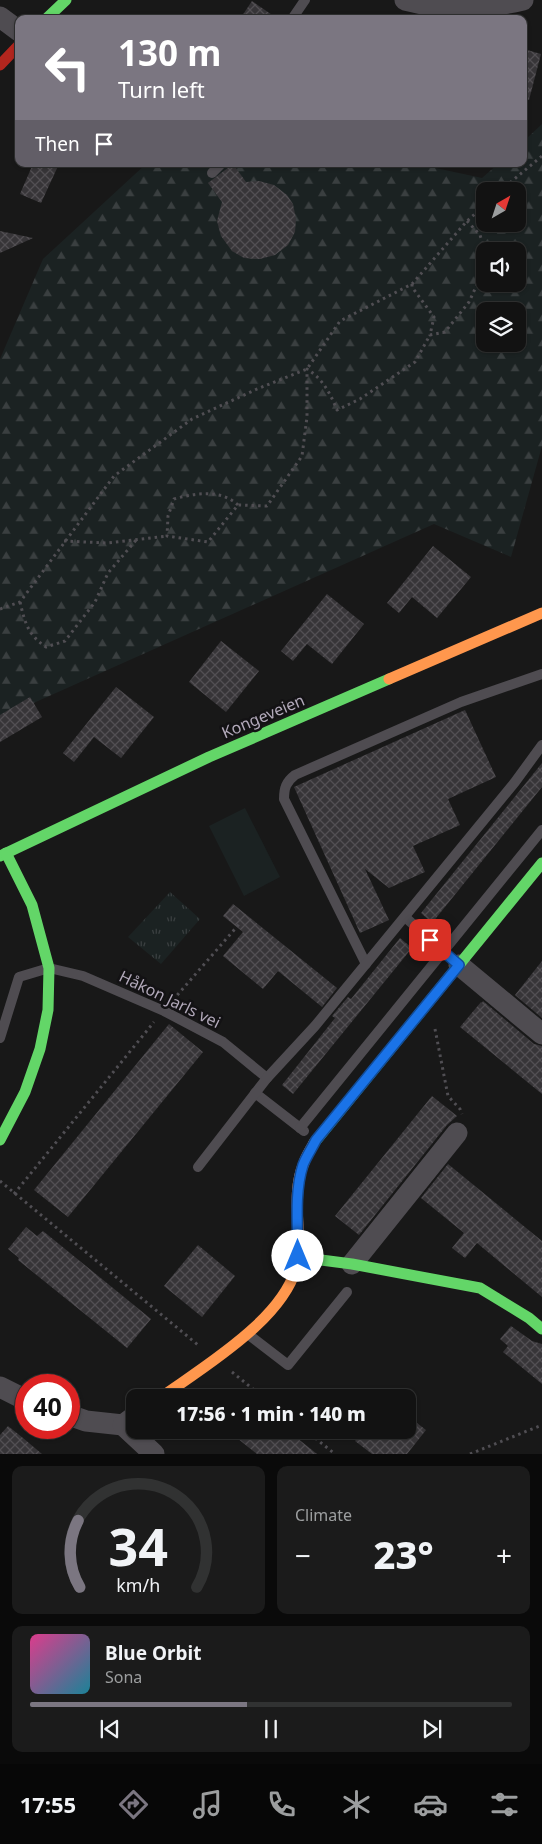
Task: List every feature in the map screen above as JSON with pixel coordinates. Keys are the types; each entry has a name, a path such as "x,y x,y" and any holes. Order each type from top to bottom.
{"street":[{"path":"50,15 66,0"},
{"path":"405,0 458,7 497,5 523,0"},
{"path":"0,17 15,29"},
{"path":"0,65 15,49"},
{"name":"Kongeveien","path":"3,854 209,757 542,613"},
{"path":"0,1140 24,1092 40,1049 48,1010 49,968 32,905 3,854"},
{"path":"172,1389 248,1334 282,1297 295,1273 298,1256 298,1189 303,1164 316,1140 542,863"},
{"path":"459,965 542,1033"},
{"path":"352,1264 458,1133"},
{"path":"298,1256 480,1288 529,1318 542,1329"},
{"path":"0,1387 15,1394"},
{"path":"80,1418 126,1421"},
{"path":"143,1439 154,1454"}],"lane":[{"path":"295,15 305,0"},
{"path":"212,173 218,167"},
{"path":"366,964 284,799 284,790 289,780 295,775 461,702 542,674"},
{"path":"198,1167 267,1078 315,1026 515,782 542,745"},
{"path":"300,1128 542,830"},
{"path":"405,917 459,965"},
{"path":"0,1038 19,977 49,968"},
{"name":"Håkon Jarls vei","path":"49,968 83,976 164,1010 223,1042 267,1078"},
{"path":"255,1093 316,1140"},
{"path":"248,1334 288,1365 347,1292"}],"path":[{"path":"511,182 542,156"},
{"path":"0,609 20,602 114,476 192,420 257,389 307,369 340,321 412,284 476,213"},
{"path":"467,221 480,235 482,242"},
{"path":"307,369 318,376 331,394 337,410 360,399 415,362 430,335 434,317 412,287 412,284"},
{"path":"430,335 445,332 470,302 476,288"},
{"path":"167,536 168,516 174,499 192,494 210,494 231,499 238,506 267,506 302,456 307,417 307,369"},
{"path":"64,541 107,543 167,536 208,542 238,506"},
{"path":"20,602 24,622 34,639 46,648 65,641 96,602 108,573 137,539"},
{"path":"14,1194 164,1010 241,922"},
{"path":"429,1002 448,1096 460,1109 465,1121 458,1133"},
{"path":"0,1181 253,1389"},
{"path":"470,1454 542,1425"},
{"path":"316,1439 335,1454"}],"green space":[{"path":"542,124 542,446 511,557 434,524 0,718 0,359 43,259 143,167 431,167 482,178 495,167 527,167 527,138"},
{"path":"245,808 280,877 244,896 209,826"},
{"path":"170,892 200,919 161,964 128,937"}],"building":[{"path":"252,1 272,15 243,15"},
{"path":"527,50 541,54 529,100 527,100"},
{"path":"32,167 58,167 41,203 20,194"},
{"path":"229,167 235,167 246,182 259,181 274,185 287,195 293,204 296,219 295,232 288,245 275,255 260,259 244,258 232,251 221,236 217,221 222,202 208,183"},
{"path":"0,231 33,238 0,253"},
{"path":"433,546 471,577 437,618 412,597 399,613 387,603"},
{"path":"327,594 364,624 332,664 307,644 293,661 281,651"},
{"path":"221,641 259,671 226,712 189,682"},
{"path":"116,687 154,717 121,758 94,737 74,762 63,753"},
{"path":"30,697 42,717 0,742 0,715"},
{"path":"465,710 496,777 448,799 460,825 413,846 425,872 389,888 365,869 389,920 360,933 294,787"},
{"path":"542,763 542,787 432,923 421,913"},
{"path":"233,904 337,988 322,1007 278,971 263,989 223,956 243,932 223,916"},
{"path":"400,938 412,948 293,1094 282,1085 335,1018 332,1016 348,997 351,999"},
{"path":"542,961 542,1018 515,995"},
{"path":"483,1001 534,1044 542,1046 542,1094 460,1027"},
{"path":"169,1024 203,1052 68,1217 34,1190"},
{"path":"432,1096 457,1116 447,1125 359,1235 335,1216"},
{"path":"448,1164 542,1241 542,1297 477,1243 465,1258 452,1248 464,1233 421,1198"},
{"path":"26,1227 37,1236 43,1231 151,1319 127,1348 18,1260 19,1258 8,1249"},
{"path":"198,1245 235,1276 202,1317 164,1286"},
{"path":"511,1326 532,1341 542,1344 542,1384 503,1352 508,1346 500,1339"},
{"path":"416,1422 426,1430 407,1454 372,1454 355,1441 357,1439 416,1439"},
{"path":"8,1426 15,1432 15,1439 24,1439 42,1454 0,1454 0,1435"},
{"path":"238,1439 298,1439 317,1454 257,1454"}],"traffic: fast":[{"path":"50,15 66,0"},
{"path":"0,856 209,757 389,679"},
{"path":"0,1140 25,1092 40,1049 48,1010 49,968 32,905 6,853"},
{"path":"314,1143 542,863"},
{"path":"298,1257 352,1264 480,1288 529,1318 542,1329"}],"traffic: slow":[{"path":"389,679 542,613"},
{"path":"173,1389 243,1338 280,1300 292,1279 298,1258 298,1186 305,1160 314,1143"}],"traffic: jam":[{"path":"0,65 15,49"}],"route":[{"path":"298,1256 298,1189 303,1164 316,1140 459,965 430,940"}]}
